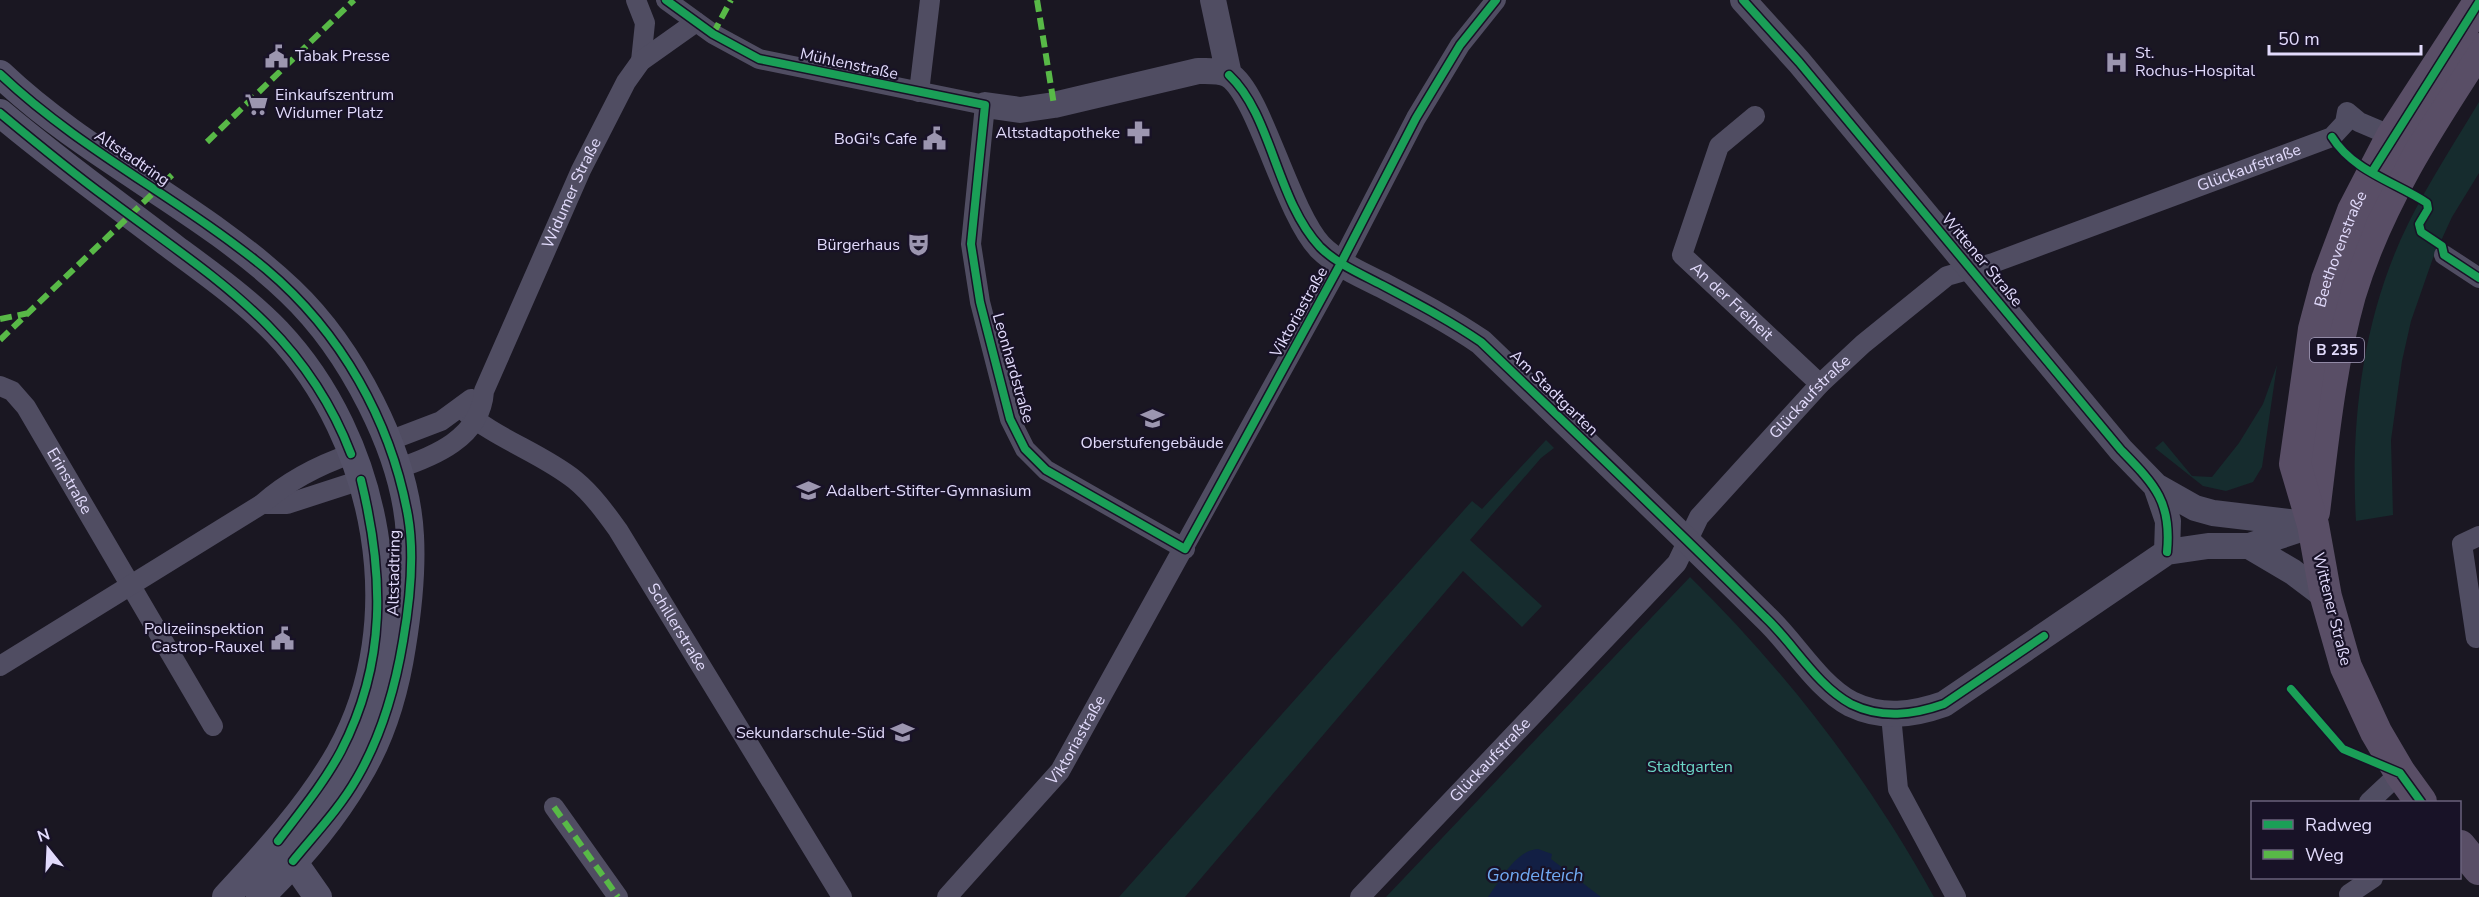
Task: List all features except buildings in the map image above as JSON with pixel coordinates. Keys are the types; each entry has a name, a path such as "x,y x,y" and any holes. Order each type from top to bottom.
{"main road":[{"name":"Beethovenstraße","path":"2313,525 2295,464 2314,328 2327,280 2353,211 2392,136 2479,2"},
{"name":"Beethovenstraße","path":"2313,525 2338,346 2362,261 2395,184 2432,121 2479,49"},
{"name":"Altstadtring","path":"0,74 56,122 230,241 292,293 343,354 372,406 396,469 410,536 410,601 396,682 380,731 357,778 276,873"},
{"name":"Altstadtring","path":"0,112 107,198 238,297 277,332 308,371 334,411 356,467 377,557 379,605 377,641 355,720 316,791 276,873"},
{"path":"356,467 386,442"},
{"path":"356,467 396,469"},
{"name":"Wittener Straße","path":"2313,525 2326,597 2346,667 2363,707 2400,773 2420,801"},
{"path":"2461,847 2479,869"},
{"path":"226,897 276,873 318,897"}],"street":[{"path":"636,0 645,23 641,61"},
{"name":"Mühlenstraße","path":"666,0 713,34 759,59 985,105 1020,110 1054,105 1198,71 1213,71 1229,75"},
{"path":"919,92 930,0"},
{"path":"1213,0 1229,75"},
{"name":"Viktoriastraße","path":"947,897 1060,771 1341,264 1416,118 1460,45 1496,0"},
{"name":"Wittener Straße","path":"1743,0 1799,62 2121,450 2156,486 2177,500 2213,513 2313,525"},
{"name":"Widumer Straße","path":"396,469 433,457 455,442 467,414 483,406 484,392 591,149 626,82 641,61 696,22"},
{"name":"Am Stadtgarten","path":"1229,75 1248,99 1292,204 1305,227 1321,247 1341,264 1455,324 1481,342 1688,539 1769,620 1836,693 1851,704 1891,715"},
{"name":"Leonhardstraße","path":"985,105 971,244 980,302 1010,419 1025,449 1046,470 1185,549"},
{"name":"Glückaufstraße","path":"1360,897 1677,562 1699,516 1820,384 1863,344 1947,276 1972,269 2332,137 2345,123 2347,112 2359,122 2392,136"},
{"name":"An der Freiheit","path":"1755,116 1719,146 1682,255 1820,384"},
{"path":"2444,255 2479,278"},
{"name":"Erinstraße","path":"0,386 12,391 26,407 213,726"},
{"path":"386,442 467,414"},
{"name":"Schillerstraße","path":"467,414 575,480 594,498 624,539 842,897"},
{"path":"0,666 323,464 356,467"},
{"path":"262,504 287,504 356,467"},
{"name":"Wittener Straße","path":"2156,486 2168,521 2167,552"},
{"path":"1956,897 1898,789 1891,715 1909,714 1944,704 2167,552 2208,546 2249,546 2313,525"},
{"path":"2476,638 2462,544 2479,536"},
{"path":"2249,546 2293,572 2326,597"},
{"path":"2370,801 2400,773"},
{"path":"554,807 618,897"},
{"path":"2349,890 2371,879"}],"green space":[{"path":"2479,102 2479,173 2452,217 2433,258 2411,321 2402,361 2391,440 2393,515 2356,521 2355,445 2358,407 2370,332 2380,295 2408,224 2433,177"},
{"path":"2277,365 2262,467 2253,482 2226,491 2203,486 2155,448 2163,441 2192,476 2212,477 2239,443 2263,404"},
{"path":"1546,440 1554,448 1541,458 1470,540 1542,606 1522,627 1463,571 1185,897 1119,897 1472,501 1482,509"},
{"name":"Stadtgarten","path":"1690,577 1760,651 1824,728 1881,810 1934,897 1386,897"}],"water":[{"name":"Gondelteich","path":"1538,849 1552,854 1551,859 1601,897 1488,897 1516,860"}],"marked path":[{"path":"207,142 354,0"},
{"path":"713,34 731,0"},
{"path":"1037,0 1054,105"},
{"path":"0,340 172,175"},
{"path":"0,319 29,313"},
{"path":"554,807 618,897"}],"cycle path":[{"path":"666,0 713,34 759,59 985,105 971,244 980,302 1010,419 1025,449 1046,470 1185,549 1341,263 1416,118 1460,45 1496,0"},
{"path":"1743,0 1799,62 2121,450 2143,473 2158,495 2167,519 2167,552"},
{"path":"2372,172 2479,2"},
{"path":"0,74 63,127 200,220 266,269 293,294 317,321 359,380 389,446 408,516 411,547 408,610 396,677 386,711 366,762 335,810 293,861"},
{"path":"1229,75 1255,112 1293,206 1305,228 1320,247 1342,264 1457,326 1481,342 1765,617 1816,675 1838,696 1851,704 1874,712 1898,714 1932,708 1944,704 2044,636"},
{"path":"0,113 216,280 280,338 307,372 331,410 351,454"},
{"path":"2332,137 2351,159 2375,175 2427,203 2428,209 2419,224 2421,232 2442,246 2444,255 2479,278"},
{"path":"278,841 311,797 341,751 356,718 367,684 374,651 377,584 369,515 361,480"},
{"path":"2291,689 2343,749 2400,773 2420,801"}],"place":[{"name":"Tabak Presse","path":"277,56"},
{"name":"St. Rochus-Hospital","path":"2117,62"},
{"name":"Einkaufszentrum Widumer Platz","path":"257,104"},
{"name":"Altstadtapotheke","path":"1138,133"},
{"name":"BoGi's Cafe","path":"935,139"},
{"name":"Bürgerhaus","path":"918,245"},
{"name":"Oberstufengebäude","path":"1152,418"},
{"name":"Adalbert-Stifter-Gymnasium","path":"808,491"},
{"name":"Polizeiinspektion Castrop-Rauxel","path":"282,638"},
{"name":"Sekundarschule-Süd","path":"903,733"}]}
